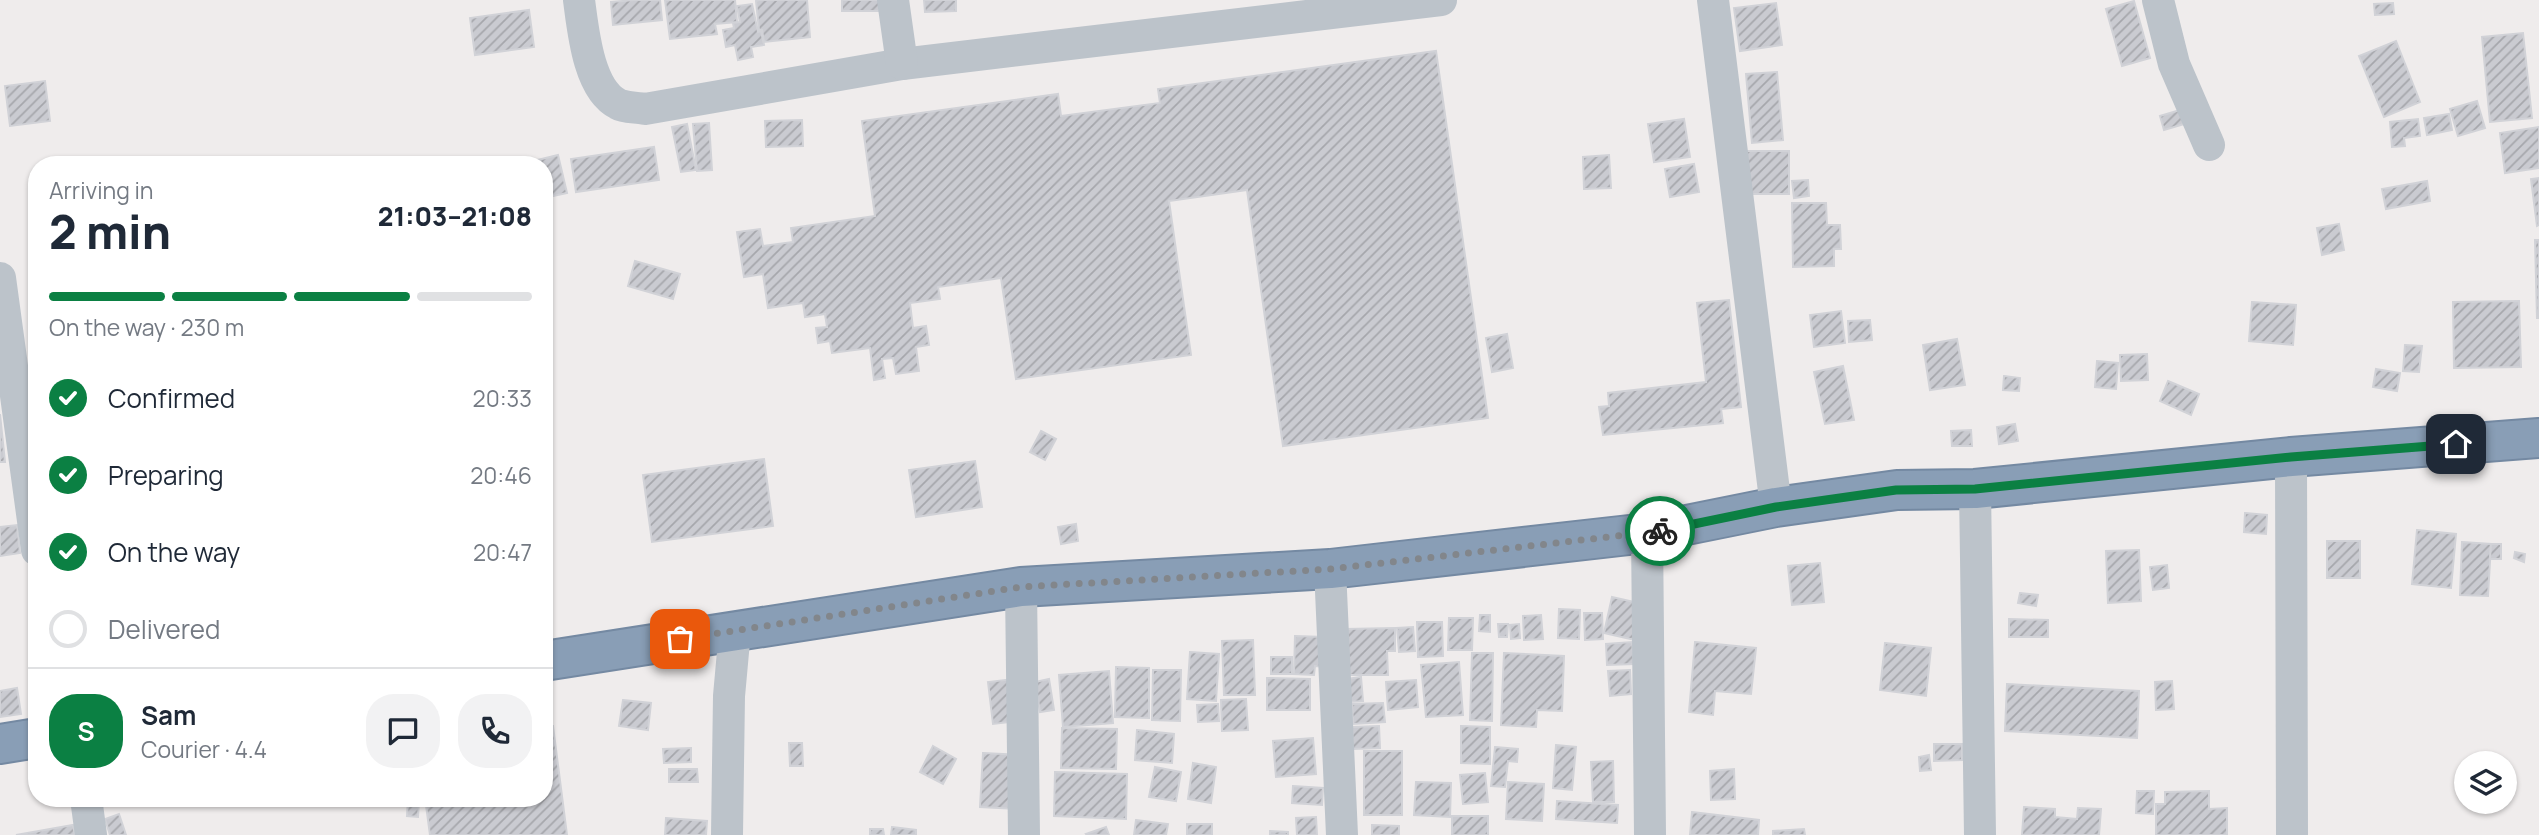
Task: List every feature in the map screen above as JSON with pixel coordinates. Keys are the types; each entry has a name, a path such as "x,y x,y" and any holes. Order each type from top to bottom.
{"highway":[{"path":"553,660 1021,587 1330,569 1647,533 1776,507 1896,490 1975,489 2291,457 2539,438"},
{"path":"0,744 28,739"}],"street":[{"path":"579,0 587,55 601,87 618,104 645,109 1205,14 1441,0"},
{"path":"892,0 902,64"},
{"path":"1713,0 1776,507"},
{"path":"2158,0 2174,64 2209,145"},
{"path":"0,278 28,484"},
{"path":"2291,457 2292,835"},
{"path":"1975,489 1980,835"},
{"path":"1647,533 1650,835"},
{"path":"1330,569 1342,835"},
{"path":"1021,587 1024,835"},
{"path":"727,835 729,696 735,630"},
{"path":"87,807 91,835"}],"building":[{"path":"660,0 662,20 613,25 611,2"},
{"path":"665,0 735,0 737,22 715,24 717,34 670,39"},
{"path":"807,0 810,37 764,42 762,30 759,30 756,1"},
{"path":"842,0 879,0 879,11 842,11"},
{"path":"924,0 956,0 956,11 925,12"},
{"path":"2134,1 2150,58 2122,66 2106,9"},
{"path":"1776,3 1782,45 1740,51 1734,8"},
{"path":"2393,3 2394,14 2375,15 2374,4"},
{"path":"752,4 758,32 761,31 764,45 751,47 753,57 738,60 735,45 726,47 723,30 734,28 733,23 740,22 737,6"},
{"path":"529,10 534,47 475,55 470,18"},
{"path":"2523,33 2532,118 2490,122 2482,37"},
{"path":"2396,41 2420,102 2384,117 2359,56"},
{"path":"1436,51 1488,418 1283,446 1247,190 1169,201 1191,355 1016,379 1001,278 938,287 940,299 910,303 913,328 926,326 929,345 916,347 919,371 896,374 893,358 882,359 885,378 874,380 870,348 832,353 830,341 818,343 816,328 827,327 825,314 805,317 803,303 768,308 763,274 744,277 737,232 760,229 763,246 793,242 791,228 875,216 862,121 1058,94 1061,116 1160,103 1158,89"},
{"path":"1777,72 1783,140 1752,143 1746,74"},
{"path":"45,81 50,121 10,126 5,86"},
{"path":"2477,101 2485,128 2458,136 2450,109"},
{"path":"2180,110 2184,124 2164,130 2160,116"},
{"path":"2449,114 2452,130 2427,135 2424,118"},
{"path":"1684,119 1690,157 1654,162 1648,124"},
{"path":"2418,119 2420,136 2404,138 2405,146 2392,147 2390,122"},
{"path":"802,120 803,146 766,147 765,121"},
{"path":"709,123 712,170 697,171 693,124"},
{"path":"687,124 696,170 681,172 672,127"},
{"path":"2539,127 2539,168 2505,173 2500,133"},
{"path":"654,147 659,180 576,192 571,159"},
{"path":"1739,151 1789,151 1789,194 1740,194"},
{"path":"558,155 567,193 553,196 553,156"},
{"path":"1609,155 1611,188 1584,189 1583,157"},
{"path":"1694,164 1699,192 1670,197 1665,169"},
{"path":"2539,178 2539,225 2537,226 2531,179"},
{"path":"1808,180 1809,196 1794,198 1792,181"},
{"path":"2427,181 2430,201 2386,209 2382,189"},
{"path":"1792,203 1826,203 1827,225 1840,225 1841,249 1834,249 1834,266 1793,267"},
{"path":"2339,224 2344,250 2322,255 2317,228"},
{"path":"2535,240 2539,240 2539,318 2537,318"},
{"path":"635,261 680,274 673,299 628,286"},
{"path":"1729,300 1741,407 1721,409 1723,423 1603,435 1599,407 1609,406 1608,393 1706,382 1697,303"},
{"path":"2519,301 2521,367 2454,368 2453,302"},
{"path":"2252,302 2296,305 2293,345 2249,341"},
{"path":"1841,311 1845,343 1814,347 1810,315"},
{"path":"1870,320 1872,340 1849,342 1848,321"},
{"path":"1507,334 1513,368 1492,372 1486,338"},
{"path":"1957,339 1965,385 1930,390 1923,345"},
{"path":"2405,345 2422,346 2419,372 2403,371"},
{"path":"2147,354 2148,380 2121,381 2120,355"},
{"path":"2097,361 2118,363 2116,389 2095,387"},
{"path":"1843,366 1854,420 1825,424 1814,372"},
{"path":"2376,369 2400,373 2397,391 2373,387"},
{"path":"2004,376 2020,378 2019,391 2003,390"},
{"path":"2168,381 2199,394 2191,415 2160,401"},
{"path":"0,414 5,462 0,462"},
{"path":"2015,424 2018,441 1999,444 1997,427"},
{"path":"1971,430 1972,446 1952,446 1951,431"},
{"path":"1041,431 1056,439 1045,460 1030,452"},
{"path":"764,459 773,526 652,542 643,475"},
{"path":"975,461 982,507 916,517 909,470"},
{"path":"2245,513 2267,515 2266,534 2244,532"},
{"path":"1076,524 1078,541 1061,544 1058,527"},
{"path":"17,525 20,553 0,556 0,527"},
{"path":"2417,530 2456,534 2451,588 2412,584"},
{"path":"2327,541 2360,541 2360,578 2327,578"},
{"path":"2462,542 2491,544 2488,596 2460,595"},
{"path":"2491,544 2501,544 2501,559 2490,559"},
{"path":"2139,550 2141,601 2108,603 2106,551"},
{"path":"2515,552 2525,554 2524,562 2514,558"},
{"path":"1820,563 1824,602 1792,605 1788,566"},
{"path":"2167,565 2169,588 2153,590 2150,567"},
{"path":"2020,593 2038,595 2036,606 2018,603"},
{"path":"1612,597 1643,604 1635,640 1604,633"},
{"path":"1559,609 1580,610 1579,639 1558,638"},
{"path":"1584,613 1602,613 1603,639 1585,640"},
{"path":"1480,615 1490,615 1490,632 1479,631"},
{"path":"1541,615 1543,639 1524,640 1523,616"},
{"path":"1449,618 1473,618 1472,650 1448,650"},
{"path":"2009,619 2048,620 2048,637 2009,637"},
{"path":"1417,622 1442,622 1443,656 1418,657"},
{"path":"1498,624 1508,624 1507,637 1499,637"},
{"path":"1519,624 1520,638 1511,639 1510,625"},
{"path":"1413,627 1415,651 1399,652 1397,628"},
{"path":"1395,628 1395,651 1387,651 1388,675 1347,675 1346,629"},
{"path":"1295,636 1324,637 1324,667 1315,666 1314,675 1294,674"},
{"path":"1253,640 1255,695 1224,695 1222,641"},
{"path":"1632,642 1634,664 1607,665 1606,644"},
{"path":"1695,642 1756,648 1751,694 1715,691 1713,715 1689,712"},
{"path":"1885,643 1931,648 1926,696 1880,690"},
{"path":"1190,652 1219,654 1216,701 1187,699"},
{"path":"1472,653 1493,653 1492,721 1470,720"},
{"path":"1504,653 1564,656 1562,711 1537,710 1536,727 1501,725"},
{"path":"1271,657 1292,657 1292,674 1271,674"},
{"path":"1459,662 1463,715 1426,717 1421,665"},
{"path":"1116,667 1149,668 1149,718 1115,717"},
{"path":"1153,670 1181,670 1180,721 1152,720"},
{"path":"1630,670 1631,694 1610,696 1608,671"},
{"path":"1109,671 1113,723 1063,727 1059,675"},
{"path":"1361,677 1363,701 1349,702 1346,679"},
{"path":"1267,678 1310,679 1310,710 1267,710"},
{"path":"1013,679 1019,721 993,724 988,682"},
{"path":"1049,679 1054,710 1040,712 1035,682"},
{"path":"1416,680 1418,707 1388,710 1386,682"},
{"path":"2172,681 2174,709 2156,710 2155,682"},
{"path":"2007,684 2139,691 2137,738 2005,731"},
{"path":"17,688 21,714 0,717 0,691"},
{"path":"1246,699 1248,730 1222,731 1221,700"},
{"path":"623,700 651,703 648,730 619,726"},
{"path":"1383,703 1385,722 1353,724 1352,704"},
{"path":"1218,704 1219,721 1198,722 1197,705"},
{"path":"553,726 567,835 430,835 426,807 553,807"},
{"path":"1379,726 1380,748 1353,749 1352,727"},
{"path":"1461,726 1490,727 1490,764 1461,763"},
{"path":"1062,728 1117,729 1116,769 1061,768"},
{"path":"1137,730 1174,734 1172,763 1135,760"},
{"path":"1313,738 1316,774 1276,777 1273,741"},
{"path":"789,743 802,743 803,766 790,766"},
{"path":"1934,744 1962,744 1962,760 1934,761"},
{"path":"1556,745 1576,747 1572,790 1553,788"},
{"path":"933,746 956,759 943,784 920,772"},
{"path":"1495,747 1518,749 1517,762 1508,761 1505,787 1491,786"},
{"path":"691,748 691,762 664,763 663,749"},
{"path":"1364,751 1402,751 1402,815 1364,815"},
{"path":"983,753 1021,755 1018,809 980,807"},
{"path":"1929,755 1931,770 1920,771 1919,757"},
{"path":"1613,761 1614,802 1593,802 1591,762"},
{"path":"1193,763 1216,767 1211,803 1188,799"},
{"path":"1155,767 1181,772 1176,801 1149,797"},
{"path":"669,769 697,769 698,782 669,782"},
{"path":"1734,769 1735,799 1711,800 1710,771"},
{"path":"1055,772 1127,774 1126,819 1054,816"},
{"path":"1485,773 1488,802 1463,804 1460,775"},
{"path":"1416,782 1451,783 1450,817 1414,815"},
{"path":"1508,782 1544,784 1542,821 1506,819"},
{"path":"1293,786 1323,788 1322,805 1292,803"},
{"path":"2137,791 2154,791 2153,814 2136,813"},
{"path":"2209,791 2209,809 2227,808 2227,835 2156,835 2156,804 2165,804 2165,792"},
{"path":"1557,801 1618,805 1617,823 1556,819"},
{"path":"408,807 419,807 418,817 407,816"},
{"path":"2024,807 2055,809 2055,817 2077,819 2078,808 2101,809 2099,835 2022,835"},
{"path":"1692,812 1759,820 1758,835 1690,835"},
{"path":"119,814 126,835 110,835 105,819"},
{"path":"1452,816 1488,816 1488,835 1452,835"},
{"path":"1316,817 1317,835 1297,835 1296,818"},
{"path":"666,818 707,821 706,835 665,835"},
{"path":"1136,820 1168,824 1166,835 1134,835"},
{"path":"1187,824 1212,824 1212,835 1187,835"},
{"path":"73,825 75,835 16,835"},
{"path":"1372,825 1399,826 1399,835 1372,835"},
{"path":"892,827 916,830 916,835 891,835"},
{"path":"1106,827 1109,835 1086,834"},
{"path":"870,829 883,829 884,835 870,835"},
{"path":"1804,829 1805,835 1773,835 1773,831"},
{"path":"1270,831 1288,832 1288,835 1270,835"}],"way so far":[{"path":"680,639 1021,587 1330,569 1660,531"}],"route":[{"path":"1660,531 1776,507 1896,490 1975,489 2291,457 2456,444"}]}
